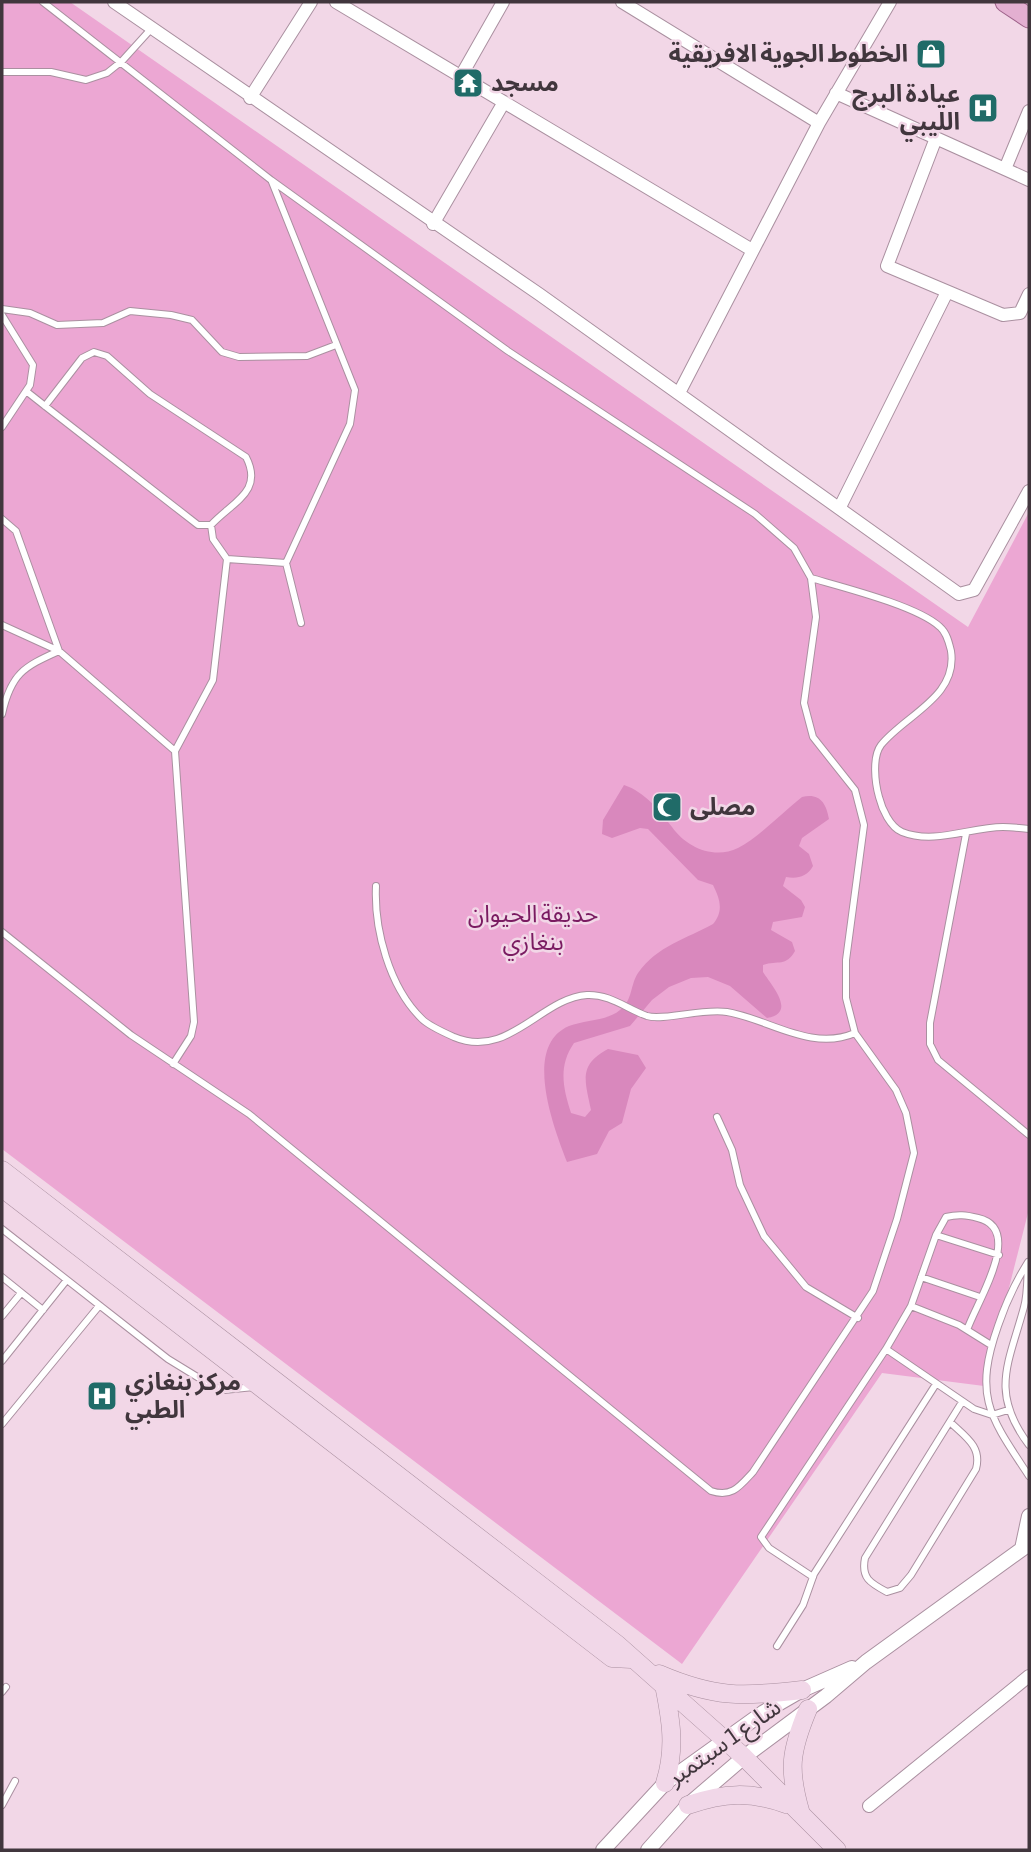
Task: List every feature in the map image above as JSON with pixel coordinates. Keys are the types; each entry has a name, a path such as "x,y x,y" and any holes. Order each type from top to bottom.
{"main road":[{"path":"1004,2 1029,18"},
{"path":"2,1170 487,1552"},
{"path":"2,1188 261,1386 618,1645 744,1757 836,1850"},
{"path":"637,1663 691,1688 719,1695 748,1696 802,1690"},
{"path":"664,1685 673,1737 671,1763 665,1783"},
{"path":"796,1811 791,1765 793,1747 808,1709"},
{"path":"688,1805 735,1793 753,1794 796,1811"}],"street":[{"path":"114,2 679,393 959,594 974,590 1029,491"},
{"path":"250,98 310,2"},
{"path":"336,2 752,250"},
{"path":"461,76 503,2"},
{"path":"622,2 819,123"},
{"path":"679,393 819,123 890,2"},
{"path":"836,93 1029,180"},
{"path":"433,224 504,102"},
{"path":"1005,169 1029,111"},
{"path":"936,138 887,266 1003,315 1020,313 1029,294"},
{"path":"841,507 947,292"},
{"path":"1027,1551 1029,1516"},
{"name":"شارع 1 سبتمبر","path":"648,1850 688,1805 744,1757 866,1662 1027,1551"},
{"name":"شارع 1 سبتمبر","path":"603,1850 665,1783 724,1740 802,1690 866,1662"},
{"path":"869,1806 1029,1676"}],"lane":[{"path":"2,932 75,992 173,1064 215,1089 249,1114 711,1491 723,1495 735,1490 753,1472 858,1318 873,1291 897,1219 914,1153 906,1113 896,1090 855,1033 846,998 846,960 864,825 855,790 813,737 804,703 816,617 811,578 794,548 755,514 567,393 271,180 44,2"},
{"path":"2,72 51,72 86,80 107,73 150,29"},
{"path":"271,180 355,390 350,424 286,563 301,623"},
{"path":"2,309 30,313 57,325 103,323 130,311 171,315 192,320 222,352 239,357 307,356 336,345"},
{"path":"2,316 33,365 26,391 2,427"},
{"path":"26,391 45,406 198,525 211,525 246,494 252,483 251,468 246,457 150,394 107,356 94,352 82,358 45,406"},
{"path":"2,519 16,531 59,651"},
{"path":"173,1064 191,1036 194,1022 176,751 213,680 227,559 213,540 211,525"},
{"path":"227,559 286,563"},
{"path":"811,578 896,604 940,627 949,642 953,663 944,687 879,747 875,771 879,797 888,819 901,832 930,836 966,834 1001,826 1029,829"},
{"path":"2,625 59,651 176,751"},
{"path":"2,714 13,679 29,664 59,651"},
{"path":"966,834 930,1023 930,1044 949,1072 1029,1135"},
{"path":"376,886 375,915 385,954 398,984 422,1019 457,1038 489,1040 515,1033 568,1000 587,995 617,1002 645,1015 659,1017 708,1010 729,1012 801,1036 842,1039 855,1033"},
{"path":"717,1117 732,1150 740,1185 764,1236 806,1287 858,1318"},
{"path":"813,1577 769,1548 761,1537 886,1349 911,1306 936,1235 946,1217 959,1213 990,1221 998,1231 999,1255 967,1329"},
{"path":"2,1228 168,1359 212,1386 224,1390 261,1386"},
{"path":"936,1235 999,1255"},
{"path":"1029,1260 1011,1288 985,1364 984,1386 997,1428 1029,1476"},
{"path":"1029,1260 1025,1304 1007,1359 1008,1410 1029,1445"},
{"path":"2,1277 43,1310"},
{"path":"921,1277 980,1297"},
{"path":"2,1361 66,1281"},
{"path":"2,1316 21,1293"},
{"path":"2,1424 99,1306"},
{"path":"911,1306 967,1329 991,1345"},
{"path":"886,1349 961,1402 992,1415 1008,1410"},
{"path":"776,1646 803,1605 813,1577 936,1384"},
{"path":"951,1423 976,1448 980,1457 976,1469 911,1576 900,1588 887,1592 869,1582 863,1570 865,1558 951,1423 961,1402"},
{"path":"2,1805 15,1781"}],"green space":[{"name":"حديقة الحيوان بنغازي","path":"2,2 70,2 968,627 1029,512 1029,1209 984,1386 882,1373 682,1664 2,1149"}],"shaded area":[{"path":"624,785 651,802 685,840 710,852 729,851 746,844 802,797 813,796 821,800 829,819 802,838 799,846 809,854 813,866 811,870 794,878 786,877 783,886 801,900 805,907 802,917 773,922 771,930 792,942 795,951 785,961 763,965 763,972 780,998 780,1011 767,1018 730,986 708,977 691,978 669,987 652,1000 630,1026 574,1043 566,1060 563,1077 571,1113 585,1117 591,1110 586,1075 592,1061 608,1049 638,1055 646,1068 631,1089 622,1123 609,1131 597,1154 567,1162 550,1109 544,1069 547,1051 555,1036 569,1026 615,1014 627,1002 638,973 654,956 713,924 720,910 713,885 698,880 648,829 640,828 612,838 602,834 603,820"}],"place":[{"name":"الخطوط الجوية الافريقية","path":"931,54"},
{"name":"مسجد","path":"468,83"},
{"name":"عيادة البرج الليبي","path":"983,108"},
{"name":"مصلى","path":"667,807"},
{"name":"مركز بنغازي الطبي","path":"102,1396"}]}
